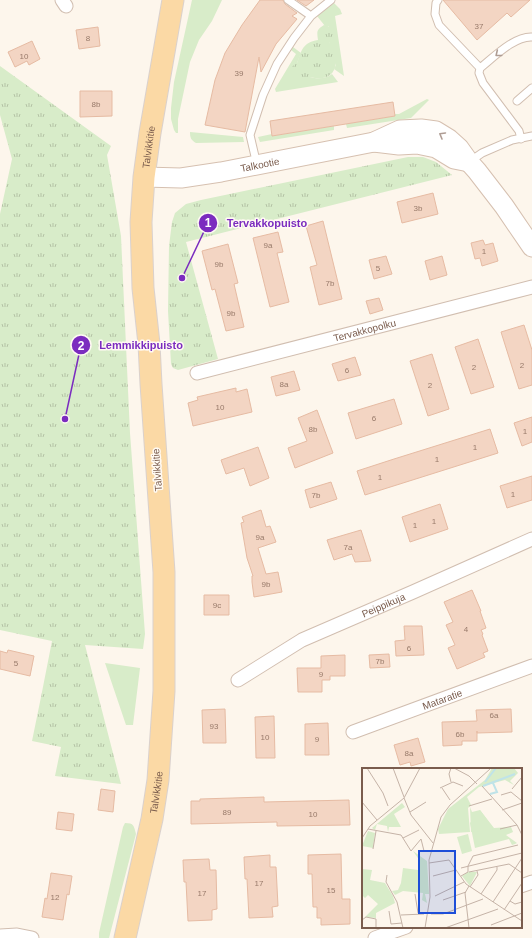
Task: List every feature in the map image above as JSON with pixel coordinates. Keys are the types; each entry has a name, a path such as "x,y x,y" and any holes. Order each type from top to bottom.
{"main road":[{"name":"Talvikkitie","path":"125,938 152,820 158,780 164,691 164,572 149,344 143,288 141,222 144,177 150,133 173,0"}],"street":[{"name":"Talkootie","path":"144,177 181,178 221,172 374,142 399,145 417,144 436,148 454,159 469,162"},
{"path":"469,162 504,206 532,247"},
{"name":"Tervakkopolku","path":"197,373 532,287"},
{"name":"Peippikuja","path":"238,680 302,640 532,539"},
{"name":"Mataratie","path":"353,732 532,666"},
{"path":"522,886 532,882"},
{"path":"375,938 403,928"},
{"path":"0,936 17,935 32,938"}],"lane":[{"path":"288,0 312,16"},
{"path":"257,165 250,135 263,95 277,64 294,38 312,16 331,0"},
{"path":"438,0 435,14 439,25 480,68"},
{"path":"521,139 519,131 483,83 479,73 480,68 509,45 521,39 532,37"},
{"path":"517,101 532,88"},
{"path":"469,162 482,153 512,140 532,136"}],"green space":[{"path":"192,0 222,0 212,21 199,40 190,62 178,119 178,133 176,133 171,119 174,82"},
{"path":"334,3 340,9 342,14 335,16 344,76 334,69 336,65 329,42 329,26 325,26 317,16"},
{"path":"324,25 331,27 333,31 329,42 336,54 335,68 327,77 310,77 306,82 296,83 290,76 292,67 297,63 303,48 309,43 318,40 318,31"},
{"path":"293,47 301,53 297,63 310,77 321,78 332,74 338,82 276,92 275,89 296,54 291,50"},
{"path":"0,66 111,146 107,155 121,236 130,433 145,634 143,649 85,645 121,784 55,776 61,747 32,741 52,641 0,630 0,214 12,159 0,115"},
{"path":"427,99 429,100 411,118 347,128 346,124 395,116 395,114 399,114"},
{"path":"334,126 334,130 260,142 258,137 272,134 272,136"},
{"path":"190,132 243,137 244,142 196,143 191,139"},
{"path":"408,157 423,157 436,162 452,175 186,242 218,359 178,370 173,368 171,364 168,311 169,246 172,222 175,213 186,204 201,200"},
{"path":"105,663 140,668 133,725 126,725"},
{"path":"125,823 133,826 136,834 109,938 99,938 99,933"}],"building":[{"path":"260,0 283,0 285,4 297,13 292,16 297,19 276,44 261,72 259,57 245,132 205,125 215,80 225,53 242,25"},
{"path":"297,0 314,0 306,6"},
{"path":"443,0 530,0 511,17 507,13 477,40"},
{"path":"98,27 100,46 79,49 76,30"},
{"path":"32,41 40,59 29,65 27,61 15,67 8,52"},
{"path":"80,91 112,91 112,116 80,117"},
{"path":"393,102 395,116 272,136 270,121"},
{"path":"433,193 438,214 402,223 397,202"},
{"path":"323,221 342,299 319,305 310,267 317,265 306,226"},
{"path":"278,232 283,252 277,253 289,302 270,307 253,238"},
{"path":"483,240 485,245 493,243 498,261 482,266 480,258 475,259 471,243"},
{"path":"228,244 238,283 234,284 244,327 226,331 215,289 212,290 202,251"},
{"path":"386,256 392,274 374,279 369,260"},
{"path":"442,256 447,275 430,280 425,261"},
{"path":"379,298 383,310 370,314 366,301"},
{"path":"524,325 532,350 532,385 519,389 501,332"},
{"path":"478,339 494,387 471,394 455,347"},
{"path":"432,354 449,409 428,416 410,361"},
{"path":"355,357 361,375 338,381 332,364"},
{"path":"294,371 300,390 276,396 271,377"},
{"path":"236,388 236,392 247,389 252,412 193,426 188,403 198,400 197,397"},
{"path":"394,399 402,424 356,439 348,413"},
{"path":"317,410 333,453 295,468 288,448 307,441 298,418"},
{"path":"532,417 532,442 522,446 514,423"},
{"path":"490,429 498,453 365,495 357,471"},
{"path":"258,447 269,478 250,486 244,468 226,474 221,460"},
{"path":"532,476 532,500 507,508 500,486"},
{"path":"331,482 337,499 310,508 305,490"},
{"path":"440,504 448,529 410,542 402,517"},
{"path":"261,510 266,527 270,526 276,542 258,548 266,574 278,572 282,592 254,597 252,582 253,576 247,558 241,523 244,522 242,517"},
{"path":"361,530 371,561 355,562 352,554 334,560 327,540"},
{"path":"472,590 486,628 481,630 488,651 483,653 485,657 457,669 448,648 455,645 446,625 453,622 444,602"},
{"path":"204,595 229,595 229,615 204,615"},
{"path":"404,626 422,626 424,655 396,656 395,641 405,640"},
{"path":"8,650 34,656 30,676 0,669 0,651 7,653"},
{"path":"389,654 390,667 370,668 369,655"},
{"path":"345,655 345,676 330,676 330,680 322,680 322,692 298,692 297,668 321,668 321,656"},
{"path":"225,709 226,743 203,743 202,710"},
{"path":"511,709 512,732 477,733 477,741 462,741 462,745 443,746 442,722 477,721 476,710"},
{"path":"274,716 275,758 256,758 255,717"},
{"path":"328,723 329,755 305,755 305,724"},
{"path":"418,738 425,762 411,766 410,762 400,765 394,745"},
{"path":"101,789 115,791 113,812 98,810"},
{"path":"264,797 264,802 349,800 350,825 277,826 277,822 191,824 191,801 200,801 200,799"},
{"path":"58,812 74,814 72,831 56,829"},
{"path":"341,854 342,899 350,899 350,924 321,925 321,918 317,918 317,907 313,907 312,874 308,874 308,855"},
{"path":"270,855 270,867 276,867 278,906 272,907 273,917 249,918 244,857"},
{"path":"209,859 210,870 216,870 217,909 212,910 212,920 188,921 183,860"},
{"path":"51,873 72,876 69,895 67,894 63,920 42,917 45,898 47,899"}],"place":[{"name":"Tervakkopuisto","path":"182,278"},
{"name":"Lemmikkipuisto","path":"65,419"}]}
